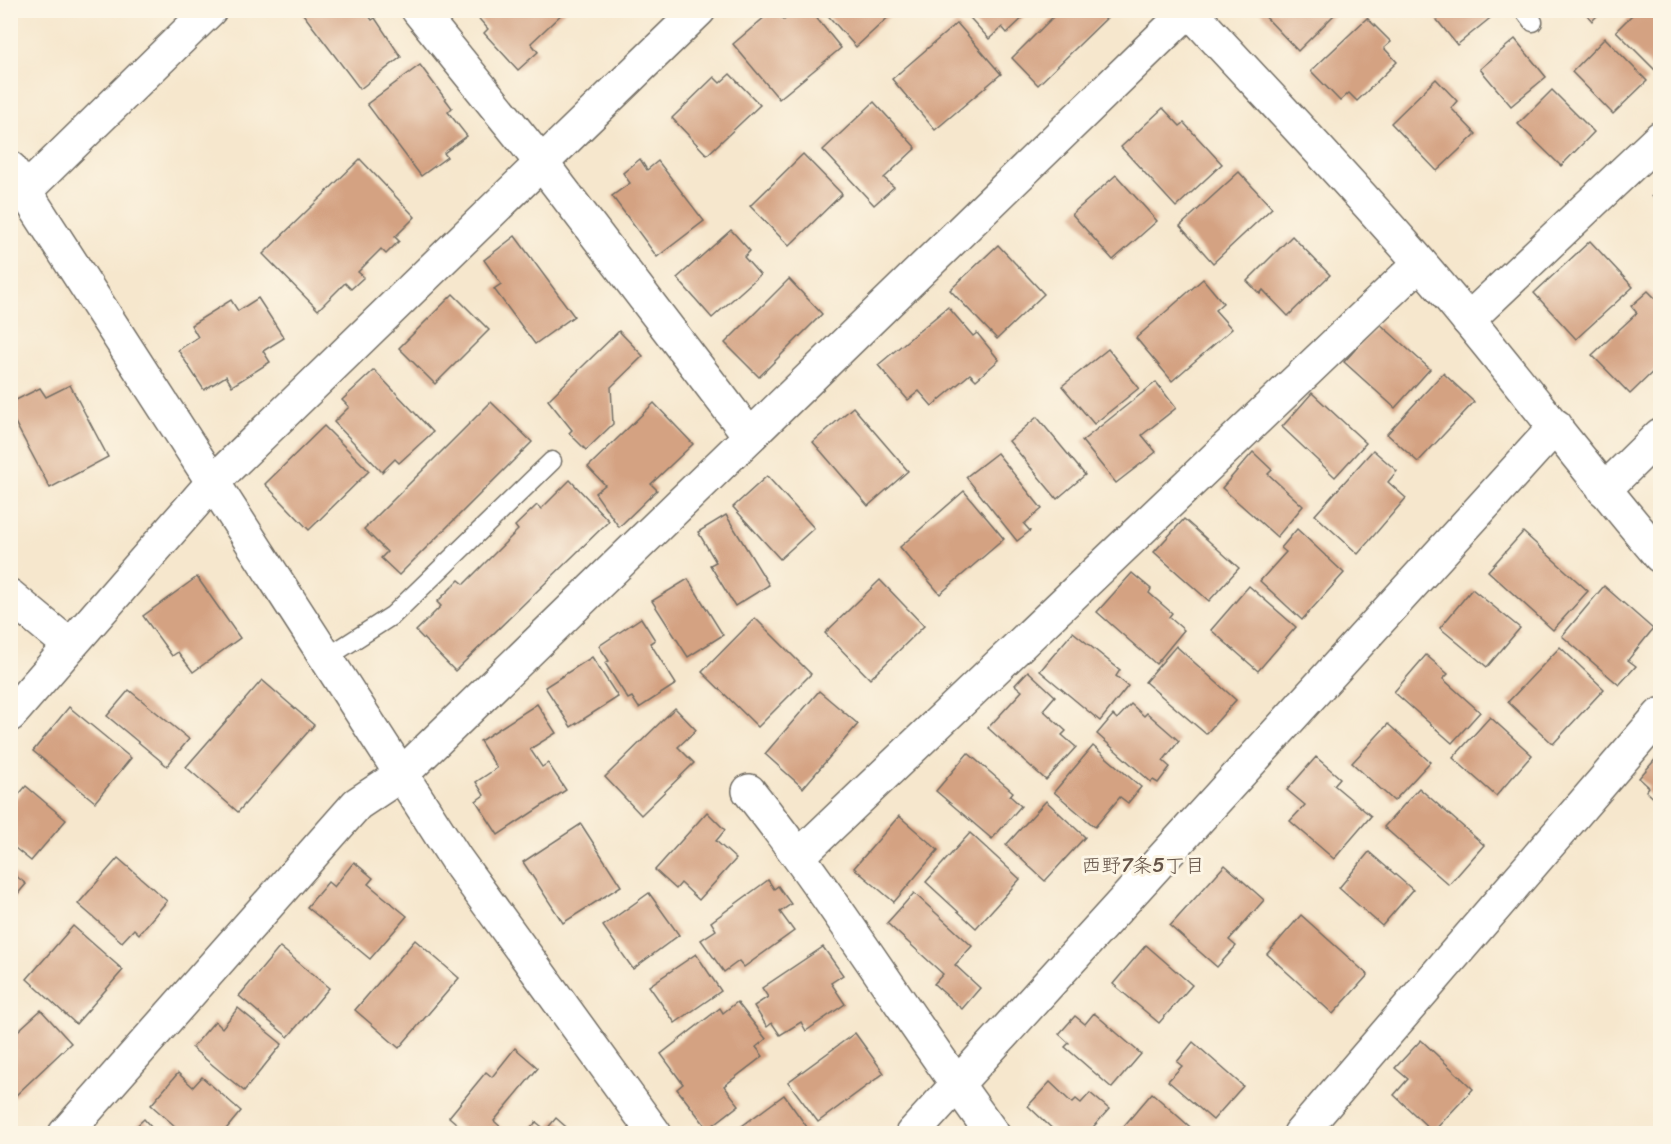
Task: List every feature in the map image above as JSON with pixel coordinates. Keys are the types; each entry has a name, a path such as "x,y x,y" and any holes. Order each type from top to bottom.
{"street":[{"path":"418,10 540,161 750,436"},
{"path":"10,715 213,482 540,161 699,10"},
{"path":"65,1134 357,804 402,774 1189,10 1420,264 1556,426 1604,490 1660,556"},
{"path":"199,14 18,179 456,859 655,1134"},
{"path":"1468,320 1660,138"},
{"path":"800,855 1420,264"},
{"path":"912,1134 1556,426"},
{"path":"1604,490 1660,435"},
{"path":"10,596 69,645"},
{"path":"1300,1134 1660,715"},
{"path":"749,791 800,855 993,1134"}],"lane":[{"path":"326,658 393,615 552,460"}],"building":[{"path":"300,10 365,10 372,20 375,18 401,57 360,89"},
{"path":"476,10 566,10 531,43 538,52 518,70 484,33 488,29 473,12"},
{"path":"773,10 784,20 796,10 810,10 841,48 779,99 733,44"},
{"path":"823,10 896,10 856,47"},
{"path":"963,10 1031,10 1007,33 1002,27 989,39"},
{"path":"1060,10 1115,10 1038,85 1012,58"},
{"path":"1259,10 1339,10 1298,51"},
{"path":"1429,10 1490,10 1494,15 1457,45"},
{"path":"1583,10 1603,10 1592,21"},
{"path":"1637,10 1660,10 1660,68 1657,72 1616,31"},
{"path":"1367,18 1391,42 1384,48 1397,62 1357,101 1349,93 1340,101 1311,71"},
{"path":"957,23 1001,74 935,130 892,79"},
{"path":"1605,38 1647,81 1613,114 1572,72"},
{"path":"1515,39 1546,77 1511,106 1480,69"},
{"path":"420,65 452,108 448,112 467,136 444,153 447,157 421,176 367,104"},
{"path":"730,74 760,105 707,155 672,118 714,77 720,83"},
{"path":"1436,79 1457,101 1451,108 1476,134 1437,171 1391,123"},
{"path":"1552,90 1594,132 1561,166 1518,124"},
{"path":"874,102 916,148 884,178 894,187 874,205 823,150"},
{"path":"1163,108 1180,126 1184,123 1222,164 1176,207 1121,147"},
{"path":"803,154 842,194 789,246 750,206"},
{"path":"360,159 415,217 395,237 399,241 386,254 381,249 358,272 364,277 351,289 345,283 318,310 263,254"},
{"path":"640,159 647,170 658,161 704,221 657,257 612,196 630,183 623,173"},
{"path":"1660,166 1660,179 1654,172"},
{"path":"1239,172 1272,208 1213,263 1180,226"},
{"path":"1116,175 1157,221 1113,260 1072,214"},
{"path":"1660,188 1660,205 1652,196"},
{"path":"731,230 750,251 744,257 760,275 712,318 677,278"},
{"path":"515,236 574,316 535,344 494,289 501,284 484,260"},
{"path":"1292,236 1330,275 1288,316 1263,290 1260,294 1247,281"},
{"path":"1590,241 1633,287 1576,339 1534,293"},
{"path":"998,245 1044,294 997,339 950,290"},
{"path":"789,279 822,314 759,377 725,343"},
{"path":"1203,279 1223,303 1215,310 1232,329 1172,381 1136,338"},
{"path":"1648,291 1659,302 1655,306 1660,312 1660,365 1630,394 1592,355 1637,313 1631,306"},
{"path":"453,294 489,330 435,384 399,348"},
{"path":"258,298 284,338 263,351 270,362 232,386 226,376 204,390 178,350 198,337 191,325 231,300 238,311"},
{"path":"948,307 973,336 977,333 999,360 976,380 970,374 932,406 919,391 908,400 878,365"},
{"path":"1379,323 1430,369 1395,408 1344,362"},
{"path":"619,331 643,356 611,387 613,424 586,450 569,433 572,430 548,400"},
{"path":"1108,349 1139,388 1094,424 1062,386"},
{"path":"374,370 433,432 399,463 395,459 382,472 334,422 349,407 342,400"},
{"path":"1443,373 1474,402 1418,462 1387,434"},
{"path":"1156,382 1176,408 1142,435 1156,452 1116,483 1082,441"},
{"path":"70,385 108,457 50,488 10,413 10,403 40,388 46,397"},
{"path":"1312,393 1366,443 1335,477 1282,427"},
{"path":"491,402 532,442 399,575 381,558 387,552 364,529"},
{"path":"654,403 693,444 651,484 657,490 619,527 595,493 605,485 588,467"},
{"path":"853,407 908,471 868,506 813,442"},
{"path":"1037,417 1085,475 1057,499 1009,441"},
{"path":"324,426 369,471 309,530 265,484"},
{"path":"1373,450 1397,471 1388,482 1406,498 1358,554 1315,515"},
{"path":"1253,452 1272,470 1268,474 1303,506 1277,537 1222,488"},
{"path":"997,453 1042,509 1024,524 1030,531 1017,541 966,477"},
{"path":"767,476 814,528 780,559 733,507"},
{"path":"570,480 609,521 455,671 416,631 441,606 437,602 459,580 464,584 518,530 515,526 537,505 541,509"},
{"path":"964,491 1004,539 940,594 900,547"},
{"path":"726,515 769,585 735,606 710,565 716,562 698,532"},
{"path":"1184,519 1239,568 1209,601 1154,552"},
{"path":"1297,529 1344,573 1302,620 1260,581 1286,552 1281,548"},
{"path":"1523,532 1588,591 1553,630 1488,571"},
{"path":"1132,573 1151,589 1149,593 1172,613 1169,617 1184,630 1156,664 1097,612"},
{"path":"197,577 240,638 193,672 178,652 172,656 143,616"},
{"path":"688,579 723,635 688,657 652,601"},
{"path":"880,580 924,626 870,679 825,633"},
{"path":"1249,586 1296,627 1258,671 1211,630"},
{"path":"1604,586 1653,629 1628,660 1636,666 1619,685 1562,636"},
{"path":"1472,589 1520,628 1487,667 1440,628"},
{"path":"641,618 655,640 650,643 676,684 639,708 632,697 628,699 605,663 609,661 599,646"},
{"path":"755,618 811,674 758,727 702,672"},
{"path":"1073,632 1120,670 1116,676 1128,686 1100,721 1040,671"},
{"path":"1176,646 1236,700 1206,734 1145,682"},
{"path":"1560,647 1604,689 1553,744 1508,702"},
{"path":"1426,655 1448,674 1443,679 1480,712 1452,743 1394,692"},
{"path":"592,657 618,697 571,727 545,687"},
{"path":"1028,671 1055,696 1043,710 1066,731 1062,735 1076,747 1046,780 988,728 1022,691 1015,685"},
{"path":"262,680 314,725 238,812 186,767"},
{"path":"129,690 189,739 167,766 107,716"},
{"path":"819,691 858,724 803,788 765,754"},
{"path":"537,704 556,733 530,749 542,767 548,763 566,790 498,835 476,801 484,795 476,782 497,768 480,741"},
{"path":"1131,704 1144,716 1147,713 1179,741 1163,761 1170,767 1158,783 1153,780 1151,782 1097,734 1113,715 1117,719"},
{"path":"69,707 131,758 95,802 33,751"},
{"path":"675,708 696,730 678,747 694,763 641,815 605,777"},
{"path":"1490,717 1532,755 1496,796 1453,758"},
{"path":"1388,724 1430,762 1394,801 1352,763"},
{"path":"1093,746 1141,787 1128,803 1120,797 1095,827 1054,792"},
{"path":"968,753 1013,792 1010,796 1021,806 992,839 936,791"},
{"path":"1660,754 1660,804 1646,791 1649,787 1639,778"},
{"path":"1316,757 1340,778 1334,785 1371,816 1334,859 1290,821 1305,805 1287,790"},
{"path":"26,786 66,820 31,861 10,844 10,805"},
{"path":"1419,788 1484,845 1449,885 1384,827"},
{"path":"1046,801 1085,837 1045,881 1006,845"},
{"path":"707,812 725,830 716,841 736,859 699,900 681,883 676,889 655,870"},
{"path":"899,816 938,850 894,902 854,868"},
{"path":"581,824 621,886 563,923 523,862"},
{"path":"970,833 1020,879 976,928 926,882"},
{"path":"1369,852 1413,890 1382,926 1339,888"},
{"path":"118,858 167,901 139,934 134,929 122,942 78,904"},
{"path":"354,862 373,878 368,884 407,916 370,959 307,907 328,882 334,887"},
{"path":"1225,865 1264,900 1229,940 1236,946 1217,967 1170,926"},
{"path":"10,871 26,884 10,903"},
{"path":"768,880 774,889 778,886 791,904 780,912 794,931 744,967 739,961 724,972 701,940 716,930 711,922"},
{"path":"649,893 679,935 633,969 603,926"},
{"path":"914,893 972,946 955,965 980,988 962,1009 934,984 943,974 887,923"},
{"path":"1301,915 1368,975 1333,1014 1267,954"},
{"path":"73,926 123,970 76,1024 27,979"},
{"path":"415,940 459,978 399,1048 355,1010"},
{"path":"1146,945 1192,985 1159,1023 1113,984"},
{"path":"280,947 329,988 288,1037 239,996"},
{"path":"823,947 843,975 831,983 845,1004 806,1031 801,1022 780,1035 772,1023 767,1027 754,1006 768,997 762,988"},
{"path":"696,954 721,991 675,1023 649,986"},
{"path":"737,1002 766,1039 756,1047 763,1056 724,1086 739,1105 708,1129 677,1089 683,1084 661,1054 720,1008 723,1013"},
{"path":"238,1008 282,1044 244,1091 192,1048 215,1021 222,1028"},
{"path":"41,1010 71,1043 14,1097 10,1093 10,1038"},
{"path":"1094,1013 1141,1054 1112,1088 1065,1047 1069,1043 1059,1034 1075,1016 1085,1024"},
{"path":"855,1033 884,1073 818,1122 788,1082"},
{"path":"1421,1040 1473,1089 1433,1132 1394,1095 1408,1079 1395,1068"},
{"path":"1193,1042 1243,1086 1213,1120 1168,1081 1182,1066 1177,1062"},
{"path":"515,1048 538,1068 494,1121 504,1130 501,1134 469,1134 449,1117 486,1072 492,1077"},
{"path":"178,1073 193,1087 202,1077 241,1111 222,1134 184,1134 151,1105"},
{"path":"1050,1082 1072,1103 1076,1099 1081,1103 1090,1093 1109,1109 1087,1134 1058,1134 1028,1106"},
{"path":"1152,1093 1198,1134 1117,1134"},
{"path":"784,1095 812,1134 731,1134"},
{"path":"556,1118 574,1134 526,1134 536,1122 546,1130"},
{"path":"144,1119 157,1134 128,1134"}],"district":[{"name":"西野7条5丁目","path":"1143,865"}]}
